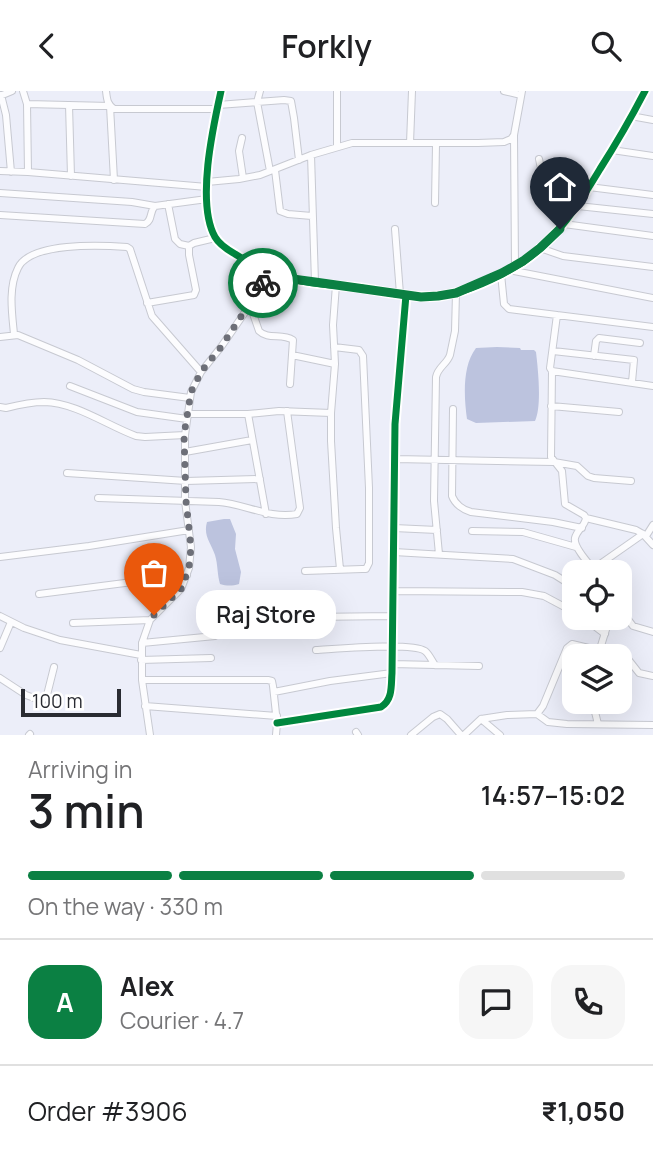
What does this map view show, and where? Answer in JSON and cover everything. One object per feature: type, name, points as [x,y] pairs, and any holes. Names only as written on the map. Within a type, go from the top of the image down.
[{"type":"street","points":[[11,171],[6,115],[0,96],[12,91]]},
{"type":"street","points":[[23,91],[27,104],[28,172]]},
{"type":"street","points":[[106,91],[110,106],[114,180]]},
{"type":"street","points":[[221,91],[209,156],[207,184],[209,218],[215,238],[239,257],[270,272],[293,279],[421,297],[456,293],[501,274],[540,248],[578,206],[645,91]]},
{"type":"street","points":[[260,91],[257,102],[280,211],[312,216]]},
{"type":"street","points":[[337,91],[337,146]]},
{"type":"street","points":[[410,143],[412,91]]},
{"type":"street","points":[[504,91],[521,93],[514,135],[512,268]]},
{"type":"street","points":[[27,104],[110,106],[114,109],[217,107],[291,101],[299,160]]},
{"type":"street","points":[[69,105],[71,176]]},
{"type":"street","points":[[631,116],[653,120]]},
{"type":"street","points":[[0,171],[207,184],[272,171],[337,146],[362,142],[504,142],[514,135]]},
{"type":"street","points":[[242,138],[239,151],[243,178]]},
{"type":"street","points":[[435,204],[436,144]]},
{"type":"street","points":[[612,151],[653,156]]},
{"type":"street","points":[[311,155],[315,282]]},
{"type":"street","points":[[539,159],[546,178],[589,187],[653,195]]},
{"type":"street","points":[[0,193],[155,206],[207,199]]},
{"type":"street","points":[[168,204],[176,239],[180,244],[189,246],[215,238]]},
{"type":"street","points":[[0,215],[145,224],[155,206]]},
{"type":"street","points":[[578,206],[653,214]]},
{"type":"street","points":[[564,224],[653,236]]},
{"type":"street","points":[[145,706],[277,720],[381,707],[390,697],[396,423],[403,295],[396,229]]},
{"type":"street","points":[[147,303],[194,295],[189,246]]},
{"type":"street","points":[[14,334],[12,294],[16,272],[22,261],[45,250],[109,247],[130,249],[152,316],[201,372]]},
{"type":"street","points":[[540,248],[563,256],[653,267]]},
{"type":"street","points":[[512,268],[653,298]]},
{"type":"street","points":[[149,735],[142,680],[142,643],[150,620],[181,589],[187,575],[191,547],[186,501],[184,435],[191,392],[201,372],[250,305],[270,272]]},
{"type":"street","points":[[501,274],[504,304],[509,309],[653,327]]},
{"type":"street","points":[[336,285],[331,441],[340,569]]},
{"type":"street","points":[[439,554],[435,501],[436,377],[450,355],[455,331],[456,293]]},
{"type":"street","points":[[250,305],[262,334],[290,338],[294,343],[290,384]]},
{"type":"street","points":[[556,315],[550,368],[550,447],[551,457],[561,467],[565,504],[586,518],[647,535],[653,545]]},
{"type":"street","points":[[0,337],[14,334],[78,360],[133,389],[190,398]]},
{"type":"street","points":[[594,356],[599,338],[640,343]]},
{"type":"street","points":[[305,571],[368,567],[369,488],[363,356],[359,351],[334,347]]},
{"type":"street","points":[[553,351],[634,360],[632,382]]},
{"type":"street","points":[[292,355],[335,364]]},
{"type":"street","points":[[552,371],[653,386]]},
{"type":"street","points":[[70,386],[137,412],[187,416],[287,411],[331,413]]},
{"type":"street","points":[[0,407],[53,403],[86,413],[136,436],[184,435]]},
{"type":"street","points":[[551,406],[619,412]]},
{"type":"street","points":[[453,409],[453,499],[467,511],[582,528]]},
{"type":"street","points":[[98,498],[232,503],[266,514],[297,514],[300,508],[287,411]]},
{"type":"street","points":[[248,414],[266,514]]},
{"type":"street","points":[[185,453],[252,440]]},
{"type":"street","points":[[395,459],[554,462],[576,466],[594,478],[631,481]]},
{"type":"street","points":[[66,473],[186,481],[260,479]]},
{"type":"street","points":[[586,518],[575,538],[576,547],[586,560]]},
{"type":"street","points":[[610,560],[647,535],[653,525]]},
{"type":"street","points":[[394,528],[437,530]]},
{"type":"street","points":[[0,557],[189,530]]},
{"type":"street","points":[[472,531],[523,532],[576,547]]},
{"type":"street","points":[[394,552],[513,559],[562,579]]},
{"type":"street","points":[[39,594],[187,575]]},
{"type":"street","points":[[393,591],[522,592],[544,596],[562,606]]},
{"type":"street","points":[[0,616],[24,628],[60,640],[141,658],[211,658]]},
{"type":"street","points":[[310,617],[393,616]]},
{"type":"street","points":[[73,623],[150,620]]},
{"type":"street","points":[[0,648],[11,622]]},
{"type":"street","points":[[632,625],[653,632]]},
{"type":"street","points":[[600,630],[605,634]]},
{"type":"street","points":[[602,644],[606,630]]},
{"type":"street","points":[[142,643],[215,636]]},
{"type":"street","points":[[316,650],[393,647],[422,650],[435,665]]},
{"type":"street","points":[[537,714],[562,660]]},
{"type":"street","points":[[392,664],[479,666]]},
{"type":"street","points":[[632,664],[639,673],[653,676]]},
{"type":"street","points":[[0,678],[26,695],[42,701],[47,695],[54,667]]},
{"type":"street","points":[[274,692],[392,673]]},
{"type":"street","points":[[142,680],[272,681],[277,720],[276,735]]},
{"type":"street","points":[[411,735],[440,714],[463,735],[481,719],[507,715],[537,714],[548,722],[653,725]]},
{"type":"street","points":[[595,714],[598,725]]},
{"type":"street","points":[[481,719],[500,735]]},
{"type":"water","points":[[497,347],[536,352],[539,397],[535,421],[476,423],[467,419],[465,382],[471,355],[476,348]]},
{"type":"water","points":[[230,519],[236,534],[235,549],[241,572],[239,584],[234,585],[220,584],[215,555],[206,531],[207,522]]},
{"type":"cycle path","points":[[221,91],[206,185],[209,222],[219,242],[229,251],[278,275],[310,283],[420,297],[461,291],[494,278],[523,262],[546,243],[584,195],[645,91]]},
{"type":"cycle path","points":[[277,723],[381,707],[389,696],[392,673],[395,424],[406,295]]},
{"type":"way so far","points":[[154,615],[181,589],[189,568],[191,547],[186,501],[184,435],[191,392],[201,372],[221,347],[263,283]]},
{"type":"place","name":"Raj Store","points":[[154,615]]},
{"type":"route","points":[[263,283],[270,272],[293,279],[421,297],[456,293],[523,261],[560,229]]}]
